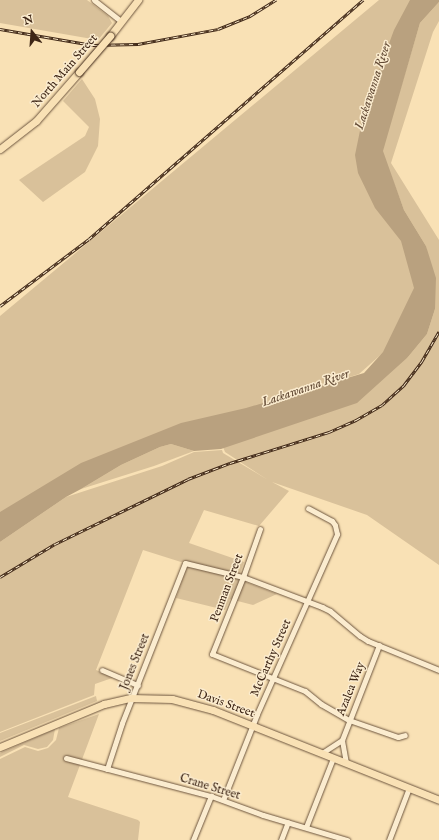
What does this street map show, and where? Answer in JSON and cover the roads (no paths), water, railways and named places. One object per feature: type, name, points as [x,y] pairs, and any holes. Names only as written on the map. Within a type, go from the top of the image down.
[{"type":"main road","name":"North Main Street","points":[[0,149],[36,121],[110,36],[138,0]]},
{"type":"main road","name":"Davis Street","points":[[0,747],[92,708],[132,698],[160,697],[188,702],[252,725],[439,800]]},
{"type":"street","points":[[94,0],[121,21]]},
{"type":"street","name":"McCarthy Street","points":[[223,800],[252,725],[333,546],[337,534],[335,525],[332,521],[308,508]]},
{"type":"street","name":"Penman Street","points":[[260,529],[243,577],[212,654],[273,678]]},
{"type":"street","name":"Jones Street","points":[[107,769],[122,722],[138,685],[185,563],[243,577]]},
{"type":"street","points":[[243,577],[330,611],[360,636],[439,670]]},
{"type":"street","name":"Azalea Way","points":[[346,763],[342,740],[379,645]]},
{"type":"street","points":[[102,670],[138,685]]},
{"type":"street","points":[[273,678],[305,691],[321,704],[349,720],[398,737],[405,735]]},
{"type":"street","points":[[322,753],[342,740]]},
{"type":"street","name":"Crane Street","points":[[66,758],[211,796],[347,840]]},
{"type":"street","points":[[306,827],[333,758]]},
{"type":"street","points":[[389,840],[409,788]]},
{"type":"street","points":[[193,840],[211,796]]},
{"type":"street","points":[[281,840],[288,822]]},
{"type":"water","name":"Lackawanna River","points":[[410,0],[439,0],[439,2],[420,23],[383,151],[404,210],[426,246],[436,278],[435,309],[427,334],[408,357],[357,403],[221,449],[194,451],[171,444],[160,447],[121,465],[66,497],[0,542],[0,512],[81,463],[181,423],[246,408],[364,373],[383,352],[414,288],[401,241],[375,208],[358,173],[355,155],[364,111],[394,30]]},
{"type":"railway","points":[[0,29],[93,45],[138,44],[218,29],[250,16],[276,0]]},
{"type":"railway","points":[[0,306],[89,239],[363,0]]},
{"type":"railway","points":[[0,577],[55,544],[188,479],[230,463],[329,432],[356,420],[382,405],[404,385],[422,361],[439,332]]}]
